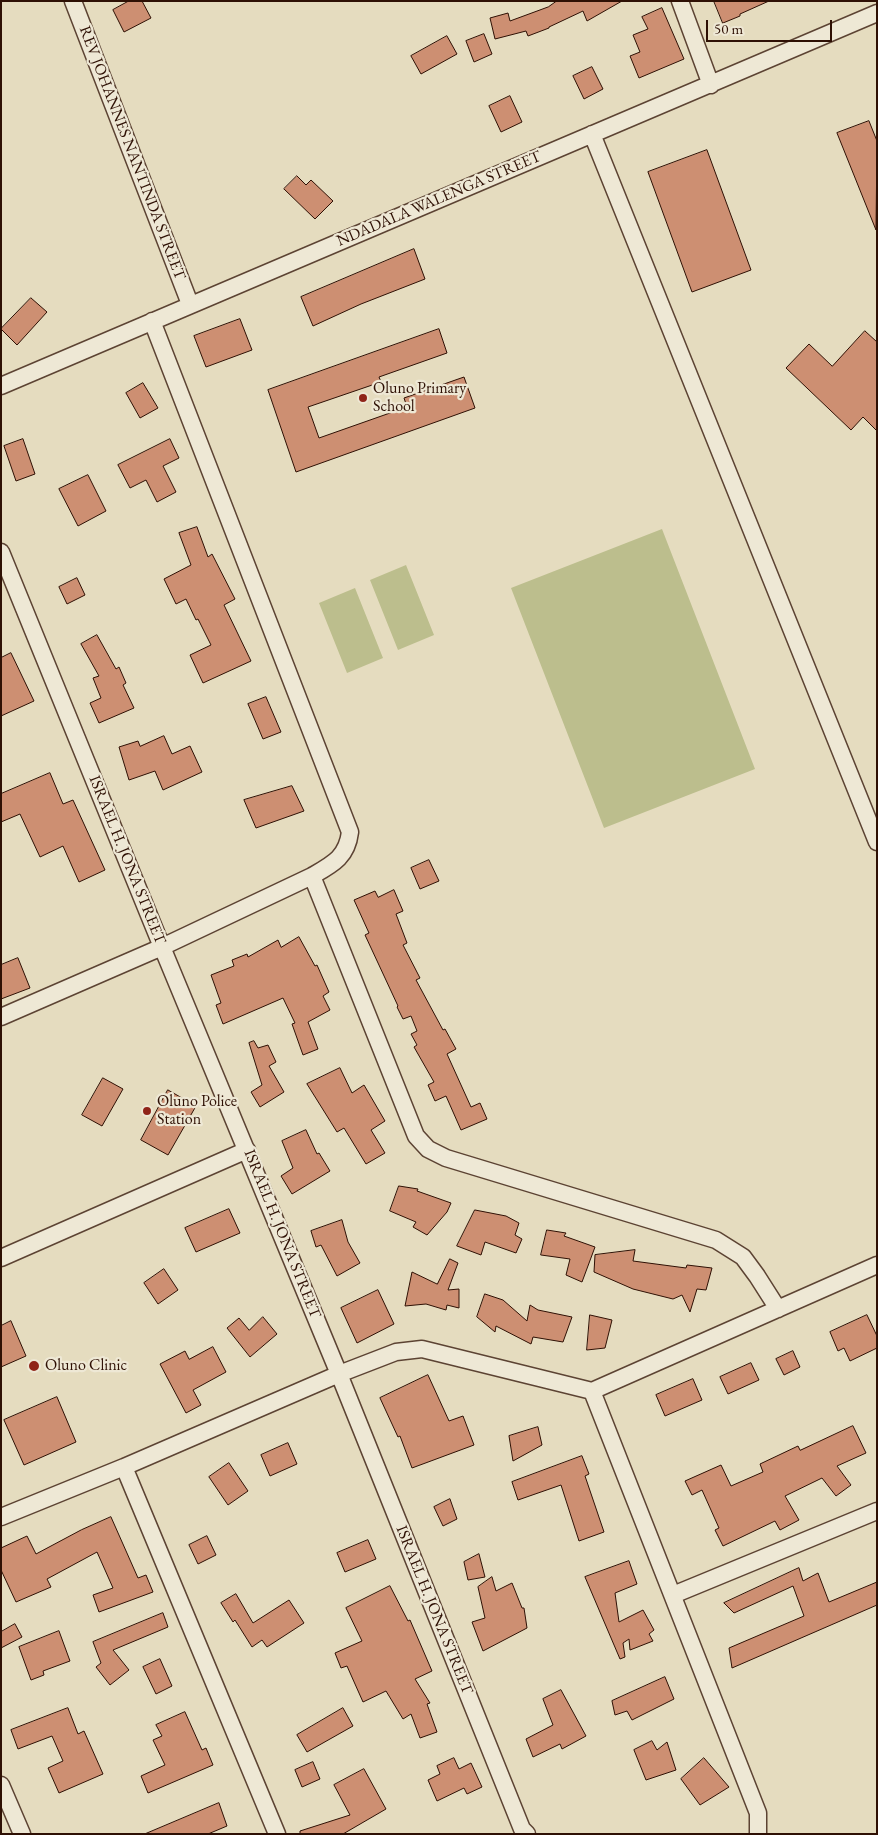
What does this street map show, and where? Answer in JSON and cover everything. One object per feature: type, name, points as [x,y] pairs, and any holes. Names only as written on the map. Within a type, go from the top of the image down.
[{"type":"street","name":"REV JOHANNES NANTINDA STREET","points":[[73,1],[190,304]]},
{"type":"street","points":[[680,1],[711,85]]},
{"type":"street","name":"NDADALA WALENGA STREET","points":[[1,386],[877,13]]},
{"type":"street","points":[[592,134],[877,842]]},
{"type":"street","points":[[1,1017],[162,947],[312,876],[343,855],[349,842],[350,832],[152,321]]},
{"type":"street","name":"ISRAEL H. JONA STREET","points":[[1,552],[339,1374],[518,1819],[527,1834]]},
{"type":"street","points":[[312,876],[416,1136],[428,1150],[446,1158],[716,1240],[743,1257],[778,1309]]},
{"type":"street","points":[[1,1258],[247,1150]]},
{"type":"street","points":[[1,1517],[124,1467],[339,1374],[396,1352],[422,1349],[592,1391],[877,1265]]},
{"type":"street","points":[[592,1391],[758,1813],[758,1834]]},
{"type":"street","points":[[124,1467],[277,1834]]},
{"type":"street","points":[[673,1595],[877,1511]]},
{"type":"street","points":[[1,1785],[22,1834]]},
{"type":"green space","points":[[662,529],[755,769],[604,828],[511,588]]},
{"type":"green space","points":[[406,565],[434,635],[398,650],[370,580]]},
{"type":"green space","points":[[355,588],[383,658],[347,673],[319,603]]},
{"type":"building","points":[[129,1],[142,1],[151,18],[124,32],[113,10]]},
{"type":"building","points":[[557,1],[622,1],[587,21],[583,11],[528,36],[526,31],[495,39],[490,18],[508,13],[510,21],[548,7]]},
{"type":"building","points":[[714,1],[769,1],[723,23]]},
{"type":"building","points":[[662,8],[684,59],[639,78],[630,56],[640,52],[633,35],[648,29],[642,17]]},
{"type":"building","points":[[484,34],[492,54],[474,62],[466,41]]},
{"type":"building","points":[[447,36],[457,54],[421,74],[411,56]]},
{"type":"building","points":[[592,67],[603,89],[584,99],[573,76]]},
{"type":"building","points":[[510,96],[522,122],[501,132],[489,106]]},
{"type":"building","points":[[869,121],[877,141],[876,230],[837,133]]},
{"type":"building","points":[[707,150],[751,270],[692,292],[648,172]]},
{"type":"building","points":[[297,176],[306,185],[311,180],[333,201],[315,219],[284,189]]},
{"type":"building","points":[[414,249],[425,279],[361,304],[313,326],[301,297]]},
{"type":"building","points":[[31,298],[47,312],[17,345],[1,329]]},
{"type":"building","points":[[240,319],[252,350],[206,367],[194,336]]},
{"type":"building","points":[[439,329],[447,353],[379,377],[381,382],[308,407],[319,438],[407,407],[404,398],[464,377],[475,408],[296,472],[268,390]]},
{"type":"building","points":[[865,331],[877,342],[877,431],[863,417],[851,430],[786,368],[809,344],[832,366]]},
{"type":"building","points":[[143,383],[158,408],[140,418],[126,393]]},
{"type":"building","points":[[23,439],[35,474],[16,481],[4,446]]},
{"type":"building","points":[[170,439],[179,458],[163,466],[176,492],[157,502],[146,480],[130,488],[118,465]]},
{"type":"building","points":[[88,475],[106,511],[78,526],[59,489]]},
{"type":"building","points":[[197,527],[208,557],[212,554],[235,599],[224,605],[251,661],[203,683],[190,655],[211,645],[186,599],[176,604],[164,579],[191,565],[179,533]]},
{"type":"building","points":[[77,578],[85,595],[67,604],[59,587]]},
{"type":"building","points":[[97,635],[116,669],[119,667],[126,683],[123,685],[134,708],[99,723],[90,703],[101,698],[93,678],[99,676],[81,644]]},
{"type":"building","points":[[11,653],[34,701],[1,716],[1,658]]},
{"type":"building","points":[[266,697],[281,732],[263,739],[248,704]]},
{"type":"building","points":[[164,736],[172,754],[190,746],[202,772],[163,790],[155,771],[129,780],[119,747],[138,741],[140,746]]},
{"type":"building","points":[[50,773],[63,804],[73,800],[105,870],[79,882],[63,846],[40,857],[20,814],[1,822],[1,794]]},
{"type":"building","points":[[292,786],[304,811],[256,828],[244,800]]},
{"type":"building","points":[[429,860],[439,881],[420,889],[411,868]]},
{"type":"building","points":[[394,890],[403,911],[396,914],[407,943],[403,945],[420,978],[416,980],[443,1030],[445,1029],[456,1049],[447,1054],[471,1107],[480,1103],[487,1119],[461,1130],[446,1096],[435,1101],[428,1085],[434,1082],[414,1047],[417,1045],[411,1034],[417,1031],[411,1016],[403,1019],[397,1007],[365,935],[369,933],[354,900],[375,891],[378,897]]},
{"type":"building","points":[[299,937],[315,966],[317,965],[329,992],[323,996],[330,1010],[308,1022],[318,1049],[303,1055],[292,1024],[295,1023],[283,998],[223,1024],[216,1005],[221,1003],[211,975],[234,966],[232,960],[247,954],[248,957],[278,940],[281,947]]},
{"type":"building","points":[[18,958],[30,988],[1,999],[1,965]]},
{"type":"building","points":[[254,1041],[258,1048],[268,1045],[276,1062],[269,1066],[284,1092],[260,1107],[251,1092],[262,1085],[249,1043]]},
{"type":"building","points":[[340,1068],[352,1093],[364,1085],[385,1121],[371,1130],[385,1153],[366,1164],[344,1128],[337,1132],[307,1084]]},
{"type":"building","points":[[103,1078],[123,1089],[102,1126],[82,1115]]},
{"type":"building","points":[[168,1090],[196,1106],[168,1155],[141,1140]]},
{"type":"building","points":[[306,1130],[317,1154],[319,1153],[330,1171],[292,1194],[281,1176],[293,1168],[282,1141]]},
{"type":"building","points":[[399,1186],[418,1189],[417,1191],[451,1203],[447,1212],[427,1235],[413,1227],[416,1222],[390,1211]]},
{"type":"building","points":[[229,1209],[240,1233],[196,1252],[185,1228]]},
{"type":"building","points":[[475,1210],[506,1216],[519,1223],[515,1235],[522,1239],[516,1253],[485,1242],[481,1255],[457,1246]]},
{"type":"building","points":[[342,1220],[348,1242],[360,1263],[337,1276],[321,1245],[316,1247],[311,1231]]},
{"type":"building","points":[[547,1230],[566,1233],[564,1236],[595,1247],[582,1282],[566,1275],[570,1259],[541,1255]]},
{"type":"building","points":[[635,1250],[633,1261],[686,1268],[687,1265],[712,1268],[706,1290],[697,1289],[690,1312],[682,1295],[673,1299],[633,1289],[594,1272],[595,1255]]},
{"type":"building","points":[[450,1259],[458,1263],[448,1290],[459,1289],[459,1308],[447,1305],[446,1310],[426,1304],[405,1306],[412,1272],[437,1284]]},
{"type":"building","points":[[164,1269],[178,1290],[158,1304],[144,1283]]},
{"type":"building","points":[[378,1290],[394,1324],[357,1343],[341,1308]]},
{"type":"building","points":[[485,1294],[503,1300],[527,1321],[530,1305],[538,1310],[572,1317],[563,1342],[533,1337],[531,1344],[496,1326],[495,1332],[477,1317]]},
{"type":"building","points":[[590,1315],[612,1320],[605,1348],[587,1350]]},
{"type":"building","points":[[867,1315],[877,1336],[877,1348],[850,1361],[844,1348],[838,1351],[830,1332]]},
{"type":"building","points":[[263,1317],[277,1334],[250,1357],[227,1328],[239,1318],[249,1330]]},
{"type":"building","points":[[11,1321],[26,1356],[1,1367],[1,1326]]},
{"type":"building","points":[[213,1347],[226,1372],[193,1390],[201,1405],[186,1413],[160,1364],[185,1351],[189,1359]]},
{"type":"building","points":[[793,1351],[800,1367],[784,1375],[776,1359]]},
{"type":"building","points":[[751,1363],[759,1380],[728,1394],[720,1377]]},
{"type":"building","points":[[428,1375],[449,1421],[463,1416],[474,1445],[412,1468],[400,1436],[398,1437],[380,1398]]},
{"type":"building","points":[[693,1379],[702,1400],[665,1416],[656,1395]]},
{"type":"building","points":[[57,1397],[76,1442],[24,1465],[4,1420]]},
{"type":"building","points":[[853,1426],[866,1453],[837,1466],[851,1485],[836,1496],[822,1478],[785,1496],[799,1520],[780,1530],[775,1521],[723,1546],[715,1530],[719,1528],[702,1490],[692,1495],[685,1481],[721,1465],[731,1486],[763,1472],[760,1464],[798,1446],[800,1450]]},
{"type":"building","points":[[538,1427],[542,1445],[513,1461],[509,1436]]},
{"type":"building","points":[[288,1443],[297,1464],[270,1476],[261,1455]]},
{"type":"building","points":[[582,1456],[589,1474],[585,1476],[604,1532],[579,1541],[561,1485],[518,1500],[512,1482]]},
{"type":"building","points":[[229,1463],[248,1491],[228,1505],[209,1477]]},
{"type":"building","points":[[450,1499],[457,1519],[443,1526],[434,1507]]},
{"type":"building","points":[[111,1517],[138,1578],[146,1575],[153,1592],[99,1612],[93,1595],[113,1588],[97,1552],[47,1579],[51,1587],[16,1602],[1,1570],[1,1548],[27,1536],[36,1554],[81,1530]]},
{"type":"building","points":[[207,1536],[216,1555],[198,1564],[189,1545]]},
{"type":"building","points":[[368,1540],[376,1559],[345,1572],[337,1553]]},
{"type":"building","points":[[479,1554],[485,1577],[468,1580],[464,1562]]},
{"type":"building","points":[[629,1561],[637,1584],[615,1593],[619,1622],[643,1610],[654,1630],[649,1634],[653,1641],[630,1650],[629,1639],[623,1643],[625,1657],[620,1659],[585,1577]]},
{"type":"building","points":[[799,1568],[803,1581],[818,1573],[829,1602],[877,1582],[877,1605],[732,1668],[729,1648],[804,1616],[793,1586],[734,1613],[724,1603]]},
{"type":"building","points":[[492,1577],[496,1591],[512,1583],[522,1608],[524,1608],[527,1628],[483,1651],[472,1622],[485,1618],[478,1587]]},
{"type":"building","points":[[390,1586],[408,1621],[410,1620],[432,1671],[415,1679],[430,1703],[427,1704],[437,1732],[420,1738],[411,1714],[403,1719],[386,1691],[363,1702],[347,1666],[341,1668],[335,1653],[362,1641],[346,1608]]},
{"type":"building","points":[[236,1594],[253,1623],[289,1600],[304,1623],[267,1647],[262,1640],[252,1647],[235,1620],[233,1622],[221,1603]]},
{"type":"building","points":[[163,1613],[168,1627],[113,1650],[129,1670],[110,1685],[96,1667],[101,1663],[93,1642]]},
{"type":"building","points":[[15,1624],[22,1637],[1,1648],[1,1632]]},
{"type":"building","points":[[59,1631],[70,1661],[43,1671],[44,1675],[31,1680],[19,1647]]},
{"type":"building","points":[[160,1659],[172,1686],[156,1694],[143,1667]]},
{"type":"building","points":[[665,1677],[674,1699],[632,1720],[627,1711],[615,1715],[612,1701]]},
{"type":"building","points":[[561,1690],[586,1736],[562,1749],[560,1744],[533,1757],[526,1739],[553,1725],[543,1699]]},
{"type":"building","points":[[68,1708],[78,1734],[84,1731],[103,1774],[59,1793],[48,1768],[63,1761],[52,1736],[18,1749],[11,1730]]},
{"type":"building","points":[[343,1708],[353,1726],[307,1752],[297,1735]]},
{"type":"building","points":[[185,1712],[202,1750],[206,1748],[213,1765],[148,1793],[141,1776],[165,1765],[153,1740],[162,1736],[156,1725]]},
{"type":"building","points":[[652,1741],[657,1750],[667,1742],[676,1770],[646,1780],[634,1750]]},
{"type":"building","points":[[454,1758],[459,1769],[471,1763],[482,1787],[467,1794],[464,1788],[437,1801],[428,1780],[440,1774],[437,1766]]},
{"type":"building","points":[[704,1758],[729,1787],[700,1805],[681,1779]]},
{"type":"building","points":[[313,1762],[320,1779],[302,1787],[295,1770]]},
{"type":"building","points":[[364,1769],[386,1809],[343,1834],[300,1834],[300,1831],[350,1815],[334,1785]]},
{"type":"building","points":[[219,1803],[227,1826],[208,1834],[145,1834]]},
{"type":"place","name":"Oluno Primary School","points":[[363,398]]},
{"type":"place","name":"Oluno Police Station","points":[[147,1111]]},
{"type":"place","name":"Oluno Clinic","points":[[34,1366]]}]
